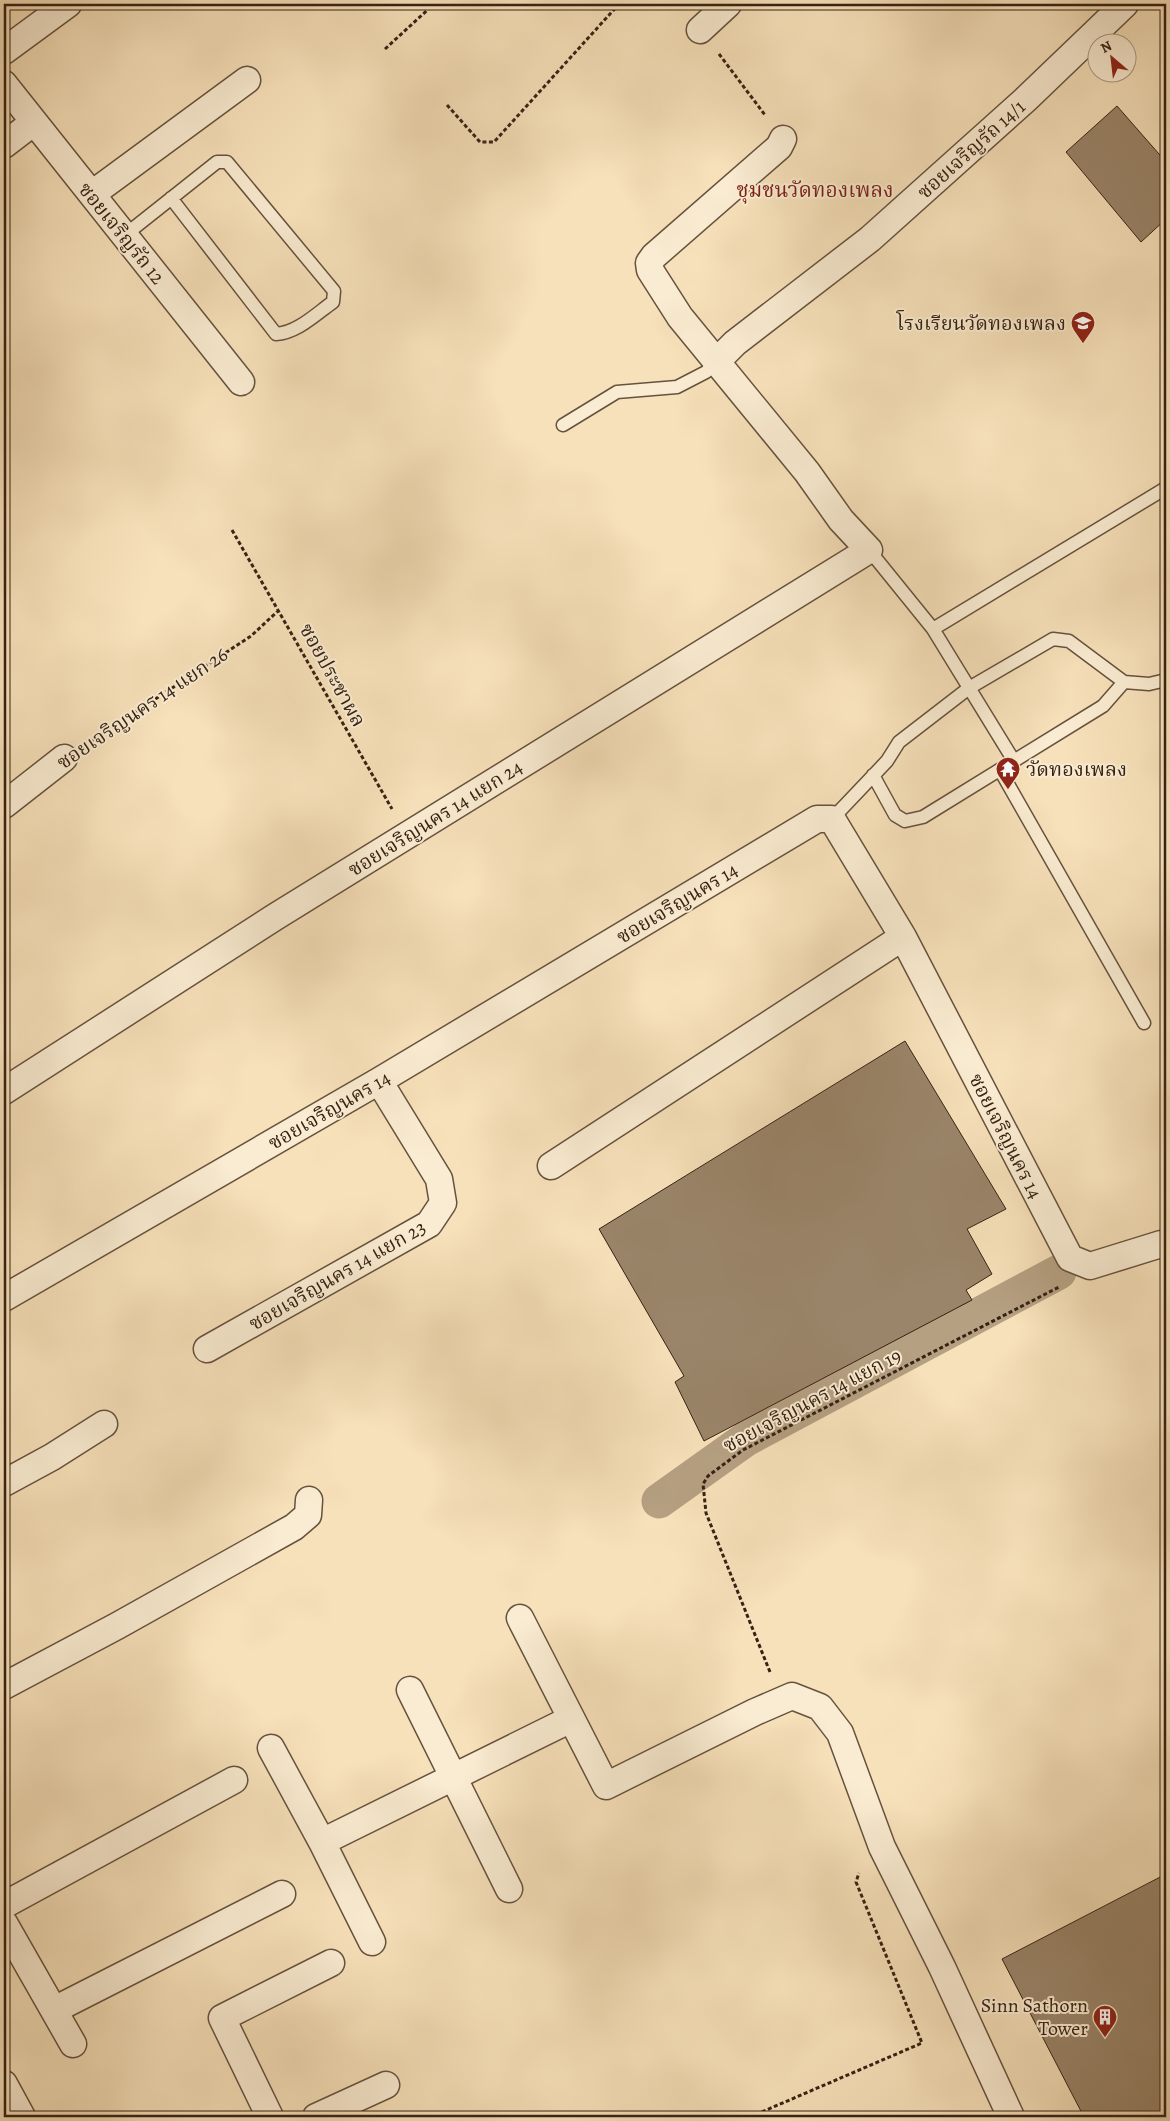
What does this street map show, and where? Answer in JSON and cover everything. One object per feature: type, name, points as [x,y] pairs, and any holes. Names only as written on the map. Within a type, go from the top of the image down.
[{"type":"street","points":[[4,51],[68,4]]},
{"type":"street","points":[[700,30],[728,4]]},
{"type":"street","name":"ซอยเจริญรัถ 14/1","points":[[717,361],[735,343],[870,239],[1025,100],[1124,4]]},
{"type":"street","points":[[92,194],[246,80]]},
{"type":"street","name":"ซอยเจริญรัถ 12","points":[[4,84],[241,382]]},
{"type":"street","points":[[4,145],[34,122]]},
{"type":"street","points":[[783,140],[779,146],[654,256],[649,263],[650,270],[680,317],[807,472],[841,520],[870,550]]},
{"type":"street","name":"ซอยเจริญนคร 14 แยก 24","points":[[4,1091],[275,917],[870,550]]},
{"type":"street","name":"ซอยเจริญนคร 14 แยก 26","points":[[4,805],[64,758]]},
{"type":"street","name":"ซอยเจริญนคร 14","points":[[4,1298],[379,1081],[818,819],[832,819],[903,937],[1066,1252],[1070,1258],[1090,1266]]},
{"type":"street","points":[[552,1166],[903,937]]},
{"type":"street","name":"ซอยเจริญนคร 14 แยก 23","points":[[207,1349],[429,1224],[443,1203],[439,1179],[379,1081]]},
{"type":"street","points":[[1090,1266],[1161,1244],[1166,1247]]},
{"type":"street","points":[[4,1483],[52,1457],[104,1424]]},
{"type":"street","points":[[4,1686],[117,1626],[294,1526],[308,1515],[309,1500]]},
{"type":"street","points":[[520,1618],[606,1786],[781,1700],[792,1696],[820,1707],[840,1733],[882,1847],[942,1967],[1010,2117]]},
{"type":"street","points":[[410,1690],[509,1889]]},
{"type":"street","points":[[322,1842],[571,1719]]},
{"type":"street","points":[[271,1748],[322,1842],[372,1942]]},
{"type":"street","points":[[4,1905],[234,1780]]},
{"type":"street","points":[[54,2010],[282,1894]]},
{"type":"street","points":[[4,1923],[73,2044]]},
{"type":"street","points":[[270,2117],[222,2018],[330,1964]]},
{"type":"street","points":[[316,2117],[386,2084]]},
{"type":"lane","points":[[124,235],[171,198],[217,162],[227,162],[334,292],[333,302],[298,327],[285,334],[276,334],[171,198]]},
{"type":"lane","points":[[563,426],[618,392],[677,387],[706,372],[717,361]]},
{"type":"lane","points":[[933,629],[1166,488]]},
{"type":"lane","points":[[870,550],[933,629],[1014,761]]},
{"type":"lane","points":[[832,819],[887,761],[899,742],[970,688],[1057,638],[1069,641],[1124,682],[1149,684],[1166,680]]},
{"type":"lane","points":[[873,775],[896,815],[906,822],[922,818],[1104,706],[1124,682]]},
{"type":"lane","points":[[1000,770],[1144,1023]]},
{"type":"path","points":[[385,49],[434,4]]},
{"type":"path","points":[[447,105],[480,142],[494,142],[619,4]]},
{"type":"path","points":[[700,30],[783,140]]},
{"type":"path","name":"ซอยประชาผล","points":[[232,530],[407,836]]},
{"type":"path","name":"ซอยเจริญนคร 14 แยก 26","points":[[64,758],[251,636],[278,610]]},
{"type":"path","name":"ซอยเจริญนคร 14 แยก 19","points":[[781,1700],[706,1513],[703,1484],[708,1476],[743,1450],[1070,1281],[1090,1266]]},
{"type":"path","points":[[750,2117],[922,2043],[856,1882],[862,1867],[882,1847]]},
{"type":"building","points":[[1117,106],[1166,162],[1166,219],[1141,242],[1066,152]]},
{"type":"building","points":[[905,1041],[1006,1209],[967,1229],[992,1274],[966,1290],[972,1300],[704,1441],[675,1382],[684,1376],[599,1229]]},
{"type":"building","name":"Sinn Sathorn Tower","points":[[1166,1874],[1166,2117],[1084,2117],[1002,1959]]},
{"type":"waterway","points":[[659,1501],[746,1439],[1059,1272]]},
{"type":"place","name":"โรงเรียนวัดทองเพลง","points":[[1083,344]]},
{"type":"place","name":"วัดทองเพลง","points":[[1008,790]]},
{"type":"place","name":"Sinn Sathorn Tower","points":[[1105,2038]]},
{"type":"district","name":"ชุมชนวัดทองเพลง","points":[[815,190]]}]
